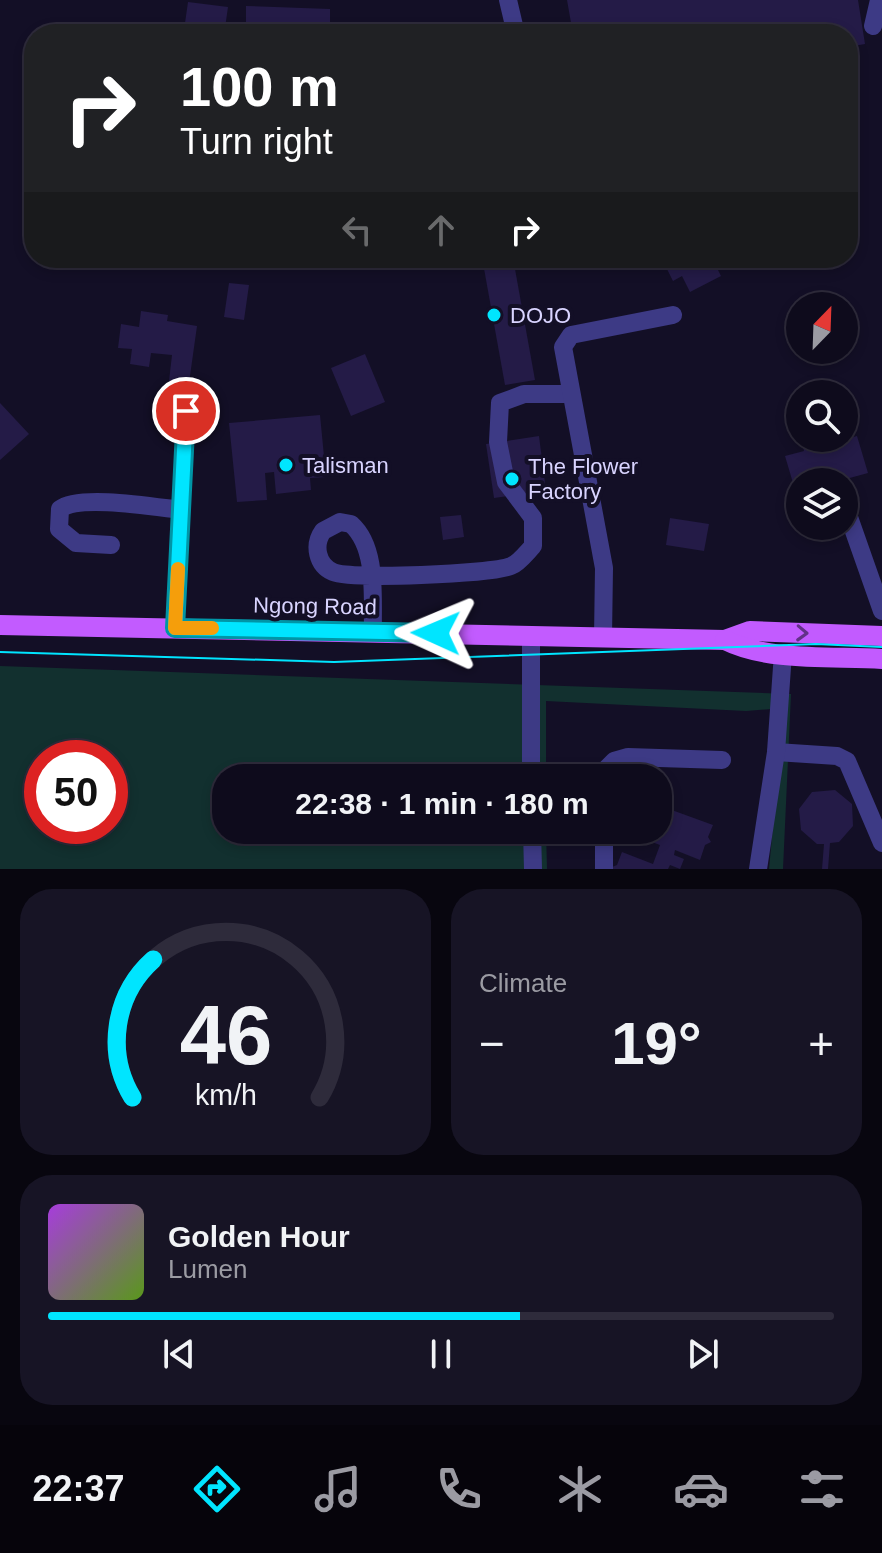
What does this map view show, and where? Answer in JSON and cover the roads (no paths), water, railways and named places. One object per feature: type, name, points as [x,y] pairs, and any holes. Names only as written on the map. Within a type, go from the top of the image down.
[{"type":"main road","name":"Ngong Road","points":[[0,625],[725,640],[750,631],[882,636]]},
{"type":"main road","name":"Ngong Road","points":[[725,640],[738,646],[783,653],[882,659]]},
{"type":"street","points":[[508,0],[514,24]]},
{"type":"street","points":[[873,26],[879,0]]},
{"type":"street","points":[[603,637],[604,568],[563,347],[571,335],[673,315]]},
{"type":"street","points":[[373,631],[370,575],[454,575],[513,566],[533,546],[533,518],[506,482],[498,442],[500,403],[524,394],[570,394]]},
{"type":"street","points":[[175,628],[186,411]]},
{"type":"street","points":[[111,545],[76,543],[59,529],[60,509],[66,505],[108,503],[181,510]]},
{"type":"street","points":[[857,540],[882,611]]},
{"type":"street","points":[[531,635],[531,764]]},
{"type":"street","points":[[758,869],[776,752],[783,653]]},
{"type":"street","points":[[776,752],[837,756],[847,761],[882,843]]},
{"type":"street","points":[[611,764],[628,757],[722,760]]},
{"type":"street","points":[[532,844],[533,869]]},
{"type":"street","points":[[604,844],[604,869]]},
{"type":"tram line","points":[[0,652],[334,662],[816,644],[882,647]]},
{"type":"place","name":"DOJO","points":[[494,315]]},
{"type":"place","name":"Talisman","points":[[286,465]]},
{"type":"place","name":"The Flower Factory","points":[[512,479]]}]
